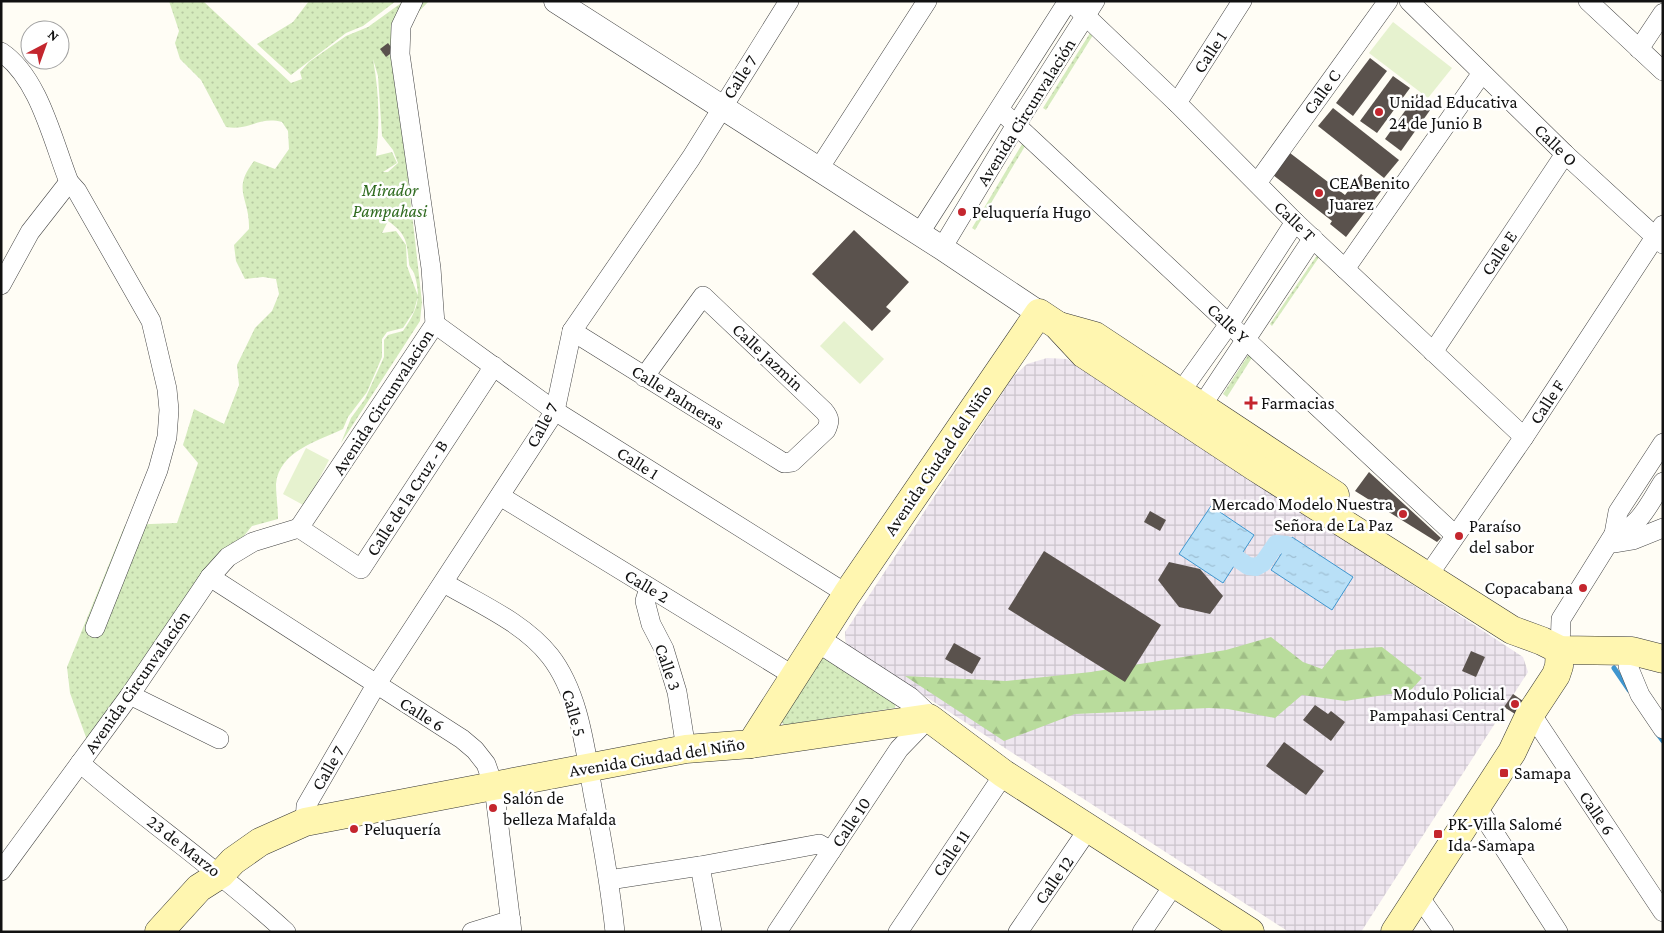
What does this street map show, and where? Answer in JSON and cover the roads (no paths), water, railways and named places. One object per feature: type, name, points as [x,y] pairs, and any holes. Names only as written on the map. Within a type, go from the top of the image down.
[{"type":"main road","points":[[1048,319],[1094,336],[1185,408],[1432,570],[1521,618],[1551,646],[1559,666],[1556,675],[1529,716],[1512,752],[1395,932]]},
{"type":"main road","name":"Avenida Ciudad del Niño","points":[[159,932],[199,888],[221,874],[232,861],[260,842],[305,822],[686,749],[751,744],[847,594],[1048,319]]},
{"type":"main road","points":[[1551,646],[1632,651],[1663,659]]},
{"type":"main road","points":[[751,744],[929,718],[1004,774],[1250,932]]},
{"type":"street","name":"Avenida Circunvalacion","points":[[299,528],[435,324],[431,268],[400,54],[401,26],[412,1]]},
{"type":"street","points":[[556,1],[942,248],[1048,319]]},
{"type":"street","name":"Calle 7","points":[[305,822],[306,806],[376,685],[555,411],[572,331],[691,158],[720,107],[789,1]]},
{"type":"street","points":[[818,170],[927,1]]},
{"type":"street","name":"Calle T","points":[[1069,1],[1090,9],[1177,103],[1295,222],[1524,437]]},
{"type":"street","name":"Avenida Circunvalación","points":[[919,234],[1069,1]]},
{"type":"street","name":"Calle 1","points":[[1177,103],[1242,1]]},
{"type":"street","name":"Calle C","points":[[1257,183],[1388,1]]},
{"type":"street","name":"Calle O","points":[[1409,1],[1565,154],[1660,235]]},
{"type":"street","points":[[1588,1],[1663,71]]},
{"type":"street","name":"Avenida Circunvalación","points":[[942,248],[1016,125],[1090,9]]},
{"type":"street","points":[[1639,49],[1663,12]]},
{"type":"street","points":[[1,52],[37,94],[69,182],[77,191],[106,240],[151,321],[167,389],[169,410],[167,437],[158,470],[96,628]]},
{"type":"street","points":[[1345,269],[1482,73]]},
{"type":"street","name":"Calle Y","points":[[1000,110],[1455,535]]},
{"type":"street","name":"Calle E","points":[[1433,352],[1565,154]]},
{"type":"street","points":[[1,285],[30,232],[69,182]]},
{"type":"street","points":[[1185,408],[1229,324],[1295,222]]},
{"type":"street","name":"Calle F","points":[[1432,570],[1660,235]]},
{"type":"street","points":[[1185,408],[1247,340],[1313,238]]},
{"type":"street","name":"Calle Jazmin","points":[[644,377],[703,296],[824,411],[829,420],[826,430],[792,462],[784,463]]},
{"type":"street","name":"Calle 1","points":[[435,324],[555,411],[847,594]]},
{"type":"street","name":"Calle Palmeras","points":[[572,331],[784,463]]},
{"type":"street","name":"Calle de la Cruz - B","points":[[299,528],[361,568],[494,366]]},
{"type":"street","points":[[1551,646],[1560,619],[1612,537],[1618,512],[1663,443]]},
{"type":"street","points":[[1612,537],[1634,526],[1663,482]]},
{"type":"street","name":"Calle 2","points":[[500,496],[794,676]]},
{"type":"street","name":"Avenida Circunvalación","points":[[1,871],[130,695],[210,577],[228,556],[252,542],[299,528]]},
{"type":"street","points":[[1612,537],[1614,542],[1622,543],[1646,536],[1663,528]]},
{"type":"street","name":"Calle 6","points":[[210,577],[462,739],[475,750],[486,764],[494,787],[511,926]]},
{"type":"street","name":"Calle 5","points":[[444,583],[508,620],[549,655],[562,672],[576,711],[588,768],[609,880],[615,932]]},
{"type":"street","name":"Calle 3","points":[[649,588],[645,601],[651,624],[664,649],[677,692],[686,749]]},
{"type":"street","points":[[818,640],[909,699],[929,718]]},
{"type":"street","points":[[1632,651],[1628,666],[1640,695],[1663,729]]},
{"type":"street","points":[[130,695],[219,739]]},
{"type":"street","name":"Calle 6","points":[[1529,716],[1536,721],[1663,912]]},
{"type":"street","name":"Calle 10","points":[[777,932],[899,749],[929,718]]},
{"type":"street","name":"23 de Marzo","points":[[80,763],[115,793],[221,874],[276,928]]},
{"type":"street","name":"Calle 11","points":[[898,932],[1004,774]]},
{"type":"street","points":[[1474,810],[1484,817],[1558,932]]},
{"type":"street","name":"Calle 12","points":[[1018,932],[1089,828]]},
{"type":"street","points":[[609,880],[700,866],[819,844],[831,851]]},
{"type":"street","points":[[700,866],[712,932]]},
{"type":"street","points":[[1142,932],[1175,883]]},
{"type":"street","points":[[1416,899],[1425,905],[1444,932]]},
{"type":"street","points":[[472,932],[511,926]]},
{"type":"water","points":[[1211,506],[1254,535],[1223,583],[1179,554]]},
{"type":"water","points":[[1292,537],[1353,577],[1332,610],[1271,570]]},
{"type":"waterway","points":[[1238,559],[1248,566],[1256,567],[1263,563],[1276,544],[1287,545]]},
{"type":"waterway","points":[[1614,668],[1629,690]]},
{"type":"waterway","points":[[1657,733],[1663,741]]},
{"type":"place","name":"Unidad Educativa 24 de Junio B","points":[[1379,112]]},
{"type":"place","name":"CEA Benito Juarez","points":[[1319,193]]},
{"type":"place","name":"Peluquería Hugo","points":[[962,212]]},
{"type":"place","name":"Farmacias","points":[[1251,403]]},
{"type":"place","name":"Mercado Modelo Nuestra Señora de La Paz","points":[[1403,514]]},
{"type":"place","name":"Paraíso del sabor","points":[[1459,536]]},
{"type":"place","name":"Copacabana","points":[[1583,588]]},
{"type":"place","name":"Modulo Policial Pampahasi Central","points":[[1515,704]]},
{"type":"place","name":"Samapa","points":[[1504,773]]},
{"type":"place","name":"Salón de belleza Mafalda","points":[[493,808]]},
{"type":"place","name":"Peluquería","points":[[354,829]]},
{"type":"place","name":"PK-Villa Salomé Ida-Samapa","points":[[1438,834]]},
{"type":"park label","name":"Mirador Pampahasi","points":[[390,200]]}]
